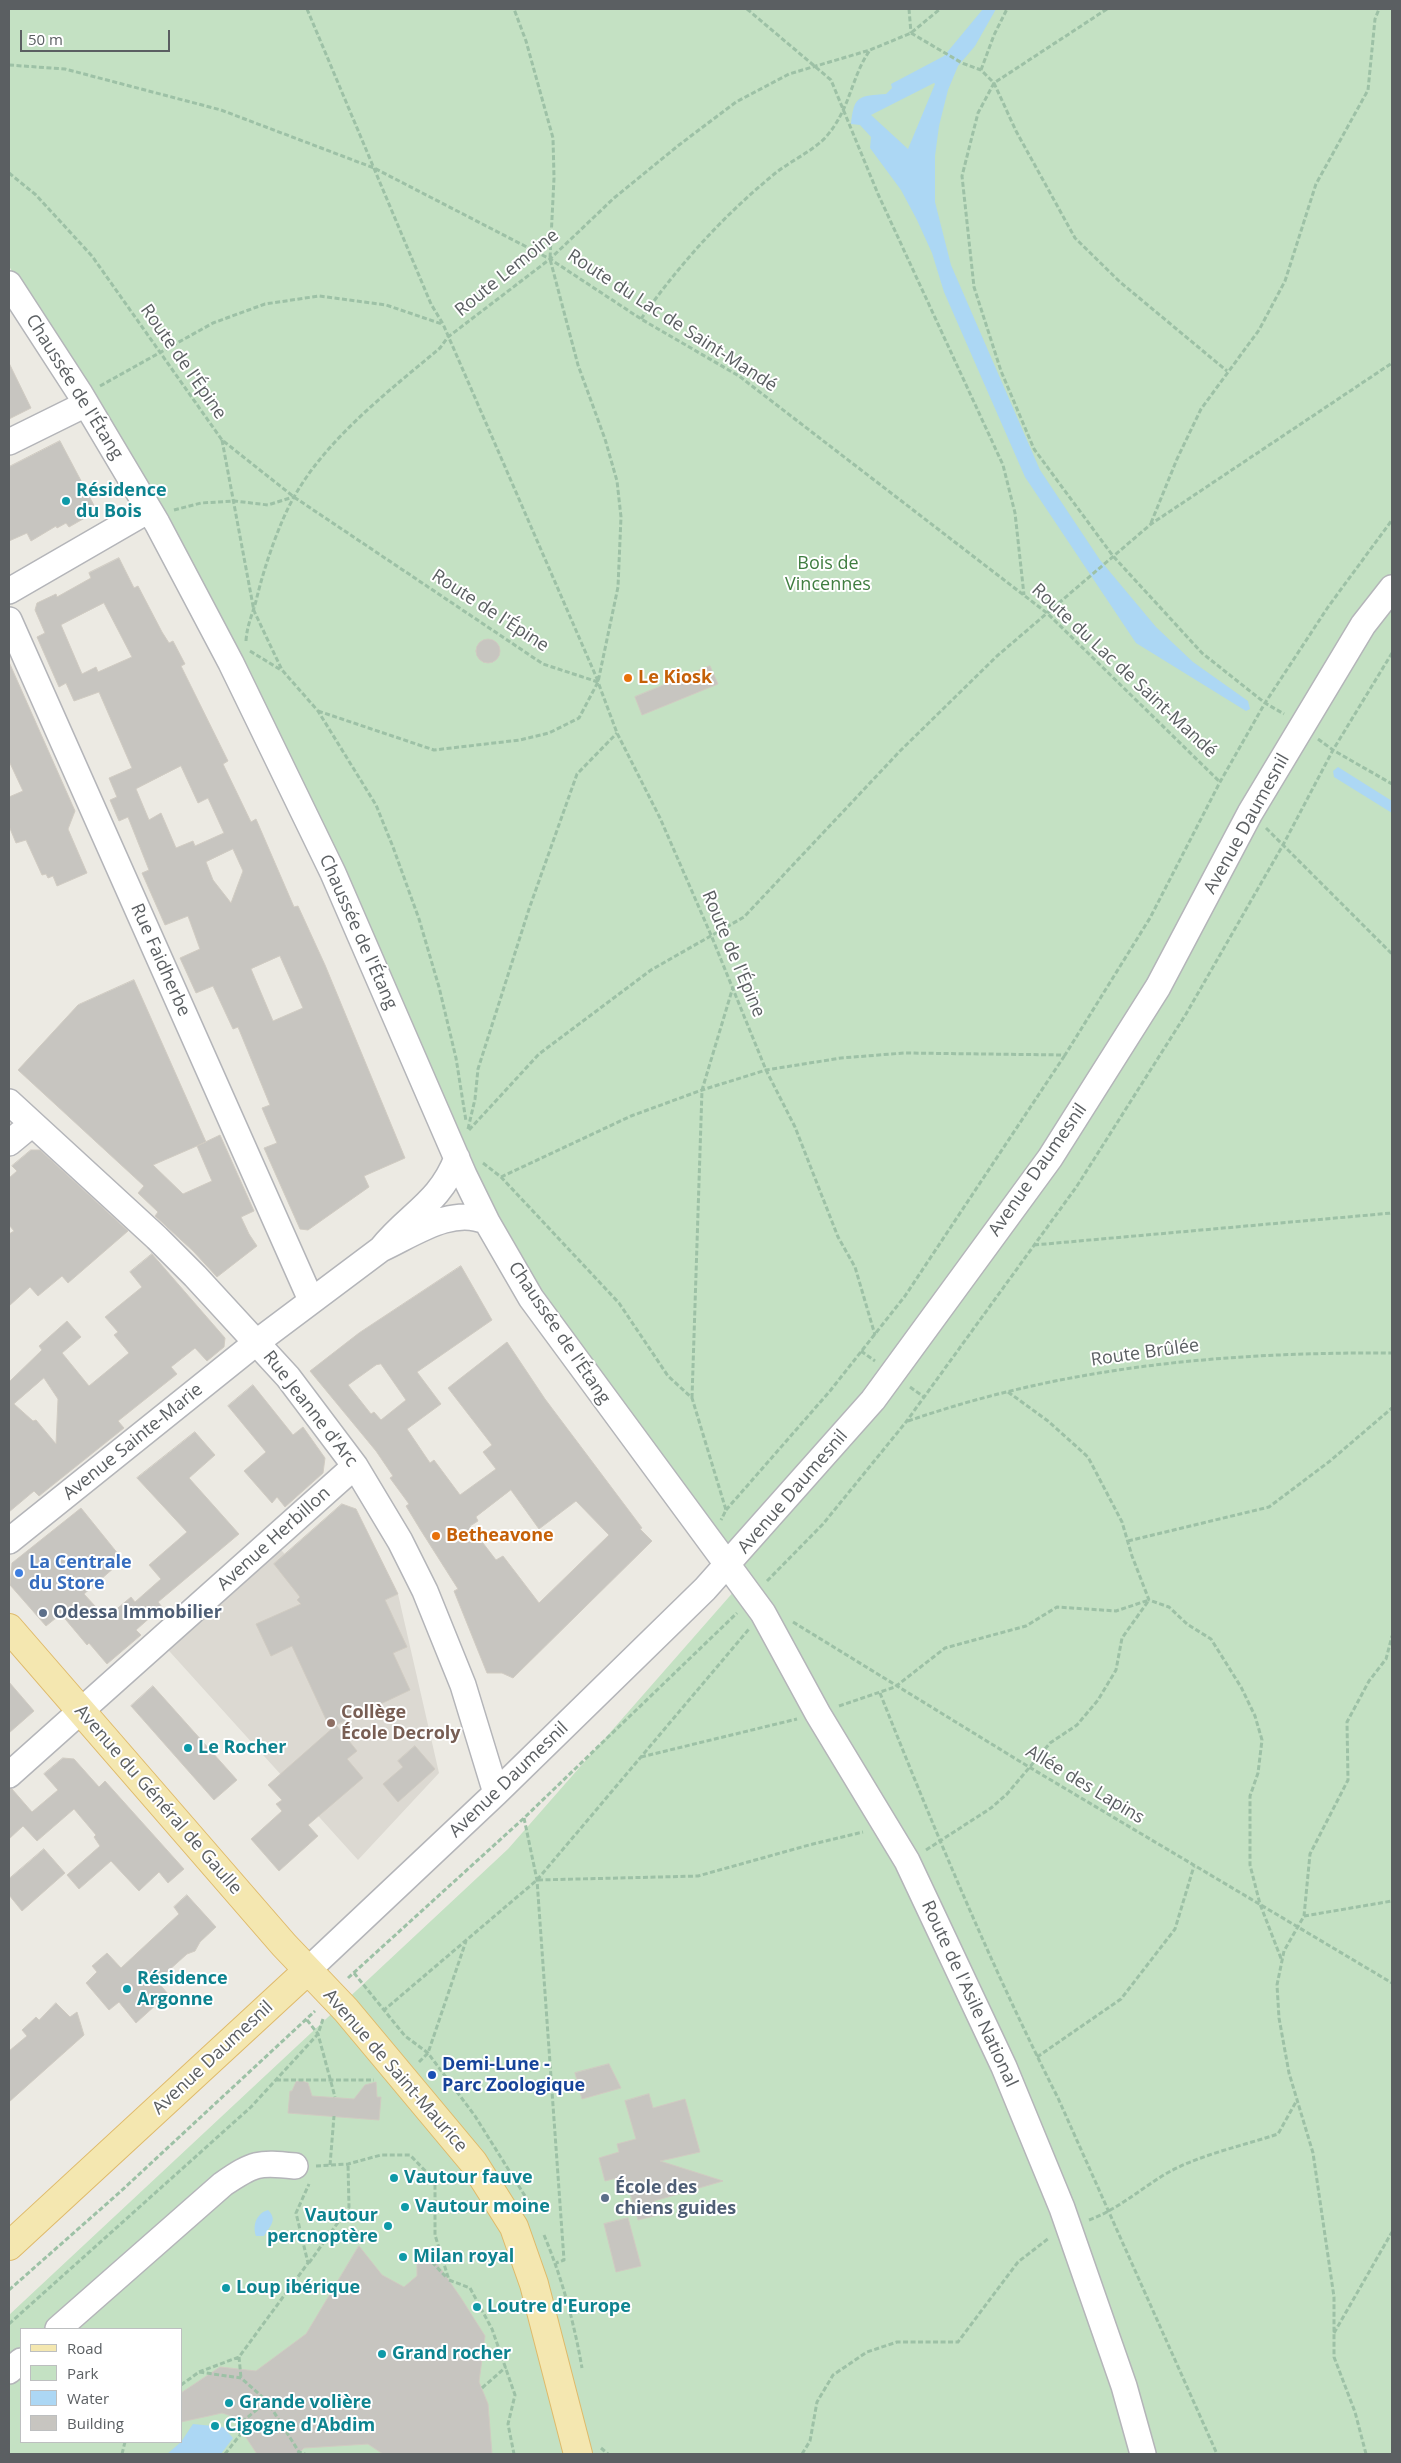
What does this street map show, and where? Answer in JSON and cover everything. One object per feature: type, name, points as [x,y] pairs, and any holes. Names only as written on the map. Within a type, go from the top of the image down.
[{"type":"main road","name":"Avenue du Général de Gaulle","points":[[9,1628],[307,1971]]},
{"type":"main road","name":"Avenue de Saint-Maurice","points":[[307,1971],[339,2002],[473,2162],[514,2228],[534,2284],[578,2454]]},
{"type":"main road","name":"Avenue Daumesnil","points":[[9,2246],[307,1971]]},
{"type":"street","name":"Chaussée de l'Étang","points":[[9,284],[90,397],[158,512],[467,1151],[487,1222],[531,1298],[564,1346],[727,1566]]},
{"type":"street","points":[[9,442],[90,397]]},
{"type":"street","points":[[9,591],[158,512]]},
{"type":"street","name":"Avenue Daumesnil","points":[[307,1971],[496,1794],[727,1566],[874,1400],[1050,1158],[1158,987],[1250,814],[1363,625],[1392,588]]},
{"type":"street","name":"Rue Faidherbe","points":[[9,620],[311,1300]]},
{"type":"street","name":"Rue Jeanne d'Arc","points":[[9,1102],[157,1238],[257,1342],[288,1377],[355,1466],[400,1541],[433,1609],[463,1685],[496,1794]]},
{"type":"street","points":[[9,1143],[32,1124]]},
{"type":"street","points":[[381,1249],[396,1231],[442,1188],[467,1151]]},
{"type":"street","points":[[381,1249],[434,1223],[471,1217],[487,1222]]},
{"type":"street","name":"Avenue Sainte-Marie","points":[[9,1541],[257,1342],[381,1249]]},
{"type":"street","name":"Avenue Herbillon","points":[[9,1775],[355,1466]]},
{"type":"street","name":"Route de l'Asile National","points":[[727,1566],[758,1605],[818,1714],[884,1827],[907,1861],[1004,2067],[1068,2228],[1124,2386],[1143,2454]]},
{"type":"street","points":[[59,2328],[223,2184],[247,2167],[266,2164],[305,2169]]},
{"type":"street","points":[[9,2371],[20,2362]]},
{"type":"path","points":[[307,9],[431,304],[448,337],[598,682]]},
{"type":"path","points":[[318,711],[434,750],[520,740],[549,733],[579,718],[598,682],[618,587],[621,517],[617,481],[605,440],[578,365],[550,260],[554,178],[553,138],[526,41],[514,9]]},
{"type":"path","points":[[747,9],[818,67],[831,80],[843,113],[1003,465],[1014,513],[1024,595]]},
{"type":"path","points":[[909,9],[911,34],[946,52],[962,63],[981,70],[994,83],[1016,131],[1076,238],[1120,282],[1227,371]]},
{"type":"path","name":"Route Lemoine","points":[[254,611],[264,570],[294,497],[334,442],[440,348],[448,337],[550,260],[614,198],[679,144],[736,102],[789,74],[818,67],[870,50],[911,34],[940,9]]},
{"type":"path","points":[[981,70],[994,35],[1007,9]]},
{"type":"path","points":[[1107,9],[994,83],[978,112],[962,176],[974,287],[1001,371],[1034,449],[1113,556],[1202,652],[1265,703],[1284,714]]},
{"type":"path","points":[[1151,524],[1177,459],[1201,409],[1227,371],[1259,330],[1286,281],[1316,184],[1368,90],[1375,19],[1379,9]]},
{"type":"path","points":[[641,319],[659,293],[722,221],[773,175],[824,139],[843,113],[861,63],[870,50]]},
{"type":"path","name":"Route du Lac de Saint-Mandé","points":[[9,65],[65,69],[221,110],[374,168],[550,260],[641,319],[739,376],[1024,595],[1047,613],[1220,782]]},
{"type":"path","name":"Route de l'Épine","points":[[9,173],[36,195],[92,256],[222,440],[294,497],[543,664],[598,682],[617,733],[660,818],[711,935],[766,1070],[795,1127],[838,1237],[855,1267],[875,1335]]},
{"type":"path","points":[[90,397],[159,351],[213,323],[265,304],[319,296],[386,305],[442,324]]},
{"type":"path","points":[[467,1132],[539,1054],[651,970],[744,917],[900,751],[997,656],[1151,524],[1392,363]]},
{"type":"path","points":[[222,440],[235,501],[254,611],[282,670],[318,711],[376,805],[416,910],[439,987],[456,1058],[467,1132],[467,1151],[501,1177],[619,1303],[668,1376],[692,1398]]},
{"type":"path","points":[[158,512],[195,504],[235,501],[268,505],[294,497]]},
{"type":"path","points":[[720,1524],[726,1510],[830,1391],[916,1280],[1065,1055],[1150,918],[1220,782],[1265,703],[1328,607],[1392,520]]},
{"type":"path","points":[[245,648],[282,670]]},
{"type":"path","name":"Avenue Daumesnil","points":[[346,1980],[524,1818],[733,1618],[758,1605],[906,1422],[1077,1186],[1186,1014],[1283,845],[1333,750],[1392,653]]},
{"type":"path","points":[[467,1132],[475,1099],[478,1069],[529,909],[577,774],[617,733]]},
{"type":"path","points":[[1316,737],[1333,750],[1392,784]]},
{"type":"path","points":[[1265,828],[1392,954]]},
{"type":"path","points":[[726,1510],[692,1398],[702,1090],[733,987]]},
{"type":"path","points":[[501,1177],[631,1116],[702,1090],[766,1070],[841,1058],[904,1053],[1065,1055]]},
{"type":"path","points":[[1034,1246],[1392,1213]]},
{"type":"path","points":[[862,1351],[879,1364]]},
{"type":"path","name":"Route Brûlée","points":[[906,1422],[1031,1385],[1129,1367],[1247,1355],[1392,1353]]},
{"type":"path","points":[[908,1386],[924,1397]]},
{"type":"path","points":[[1008,1392],[1048,1421],[1088,1457],[1122,1522],[1149,1600]]},
{"type":"path","points":[[1128,1541],[1269,1507],[1330,1461],[1392,1408]]},
{"type":"path","points":[[939,1842],[991,1808],[1007,1794],[1050,1743],[1077,1725],[1098,1700],[1116,1670],[1122,1638],[1149,1600]]},
{"type":"path","points":[[641,1757],[818,1714],[895,1687],[946,1648],[1026,1626],[1057,1607],[1116,1611],[1149,1600],[1169,1608],[1187,1624],[1211,1639],[1241,1687],[1255,1716],[1262,1740],[1258,1773],[1250,1796],[1250,1865],[1260,1904],[1282,1962]]},
{"type":"path","points":[[402,2075],[428,2053],[468,1937],[537,1880],[641,1757],[758,1605]]},
{"type":"path","name":"Allée des Lapins","points":[[758,1605],[795,1623],[895,1687],[1392,1983]]},
{"type":"path","points":[[1366,2454],[1355,2412],[1334,2357],[1334,2297],[1313,2153],[1289,2073],[1279,2018],[1277,1985],[1284,1951],[1304,1916],[1310,1854],[1348,1780],[1347,1722],[1369,1681],[1386,1659],[1392,1636]]},
{"type":"path","points":[[880,1692],[939,1842],[1037,2057],[1058,2098],[1217,2454]]},
{"type":"path","points":[[524,1818],[537,1880],[564,2260],[556,2263]]},
{"type":"path","points":[[537,1880],[698,1876],[809,1845],[884,1827]]},
{"type":"path","points":[[1037,2057],[1121,1999],[1131,1987],[1150,1959],[1176,1929],[1194,1866]]},
{"type":"path","points":[[1304,1916],[1392,1901]]},
{"type":"path","points":[[354,1973],[383,2011],[466,1941]]},
{"type":"path","name":"Avenue Daumesnil","points":[[9,2290],[120,2192],[316,2010]]},
{"type":"path","points":[[9,2324],[251,2107],[318,2034],[324,2017],[329,2024]]},
{"type":"path","points":[[307,2020],[318,2034],[335,2097]]},
{"type":"path","points":[[275,2080],[374,2080],[368,2073]]},
{"type":"path","points":[[802,2454],[810,2440],[817,2402],[833,2375],[867,2352],[897,2342],[958,2342],[1018,2262],[1054,2234],[1108,2213],[1169,2172],[1206,2157],[1278,2134],[1297,2099]]},
{"type":"path","points":[[330,2165],[334,2116]]},
{"type":"path","points":[[308,2263],[296,2213],[309,2184],[305,2169],[348,2164],[381,2155],[410,2155],[435,2182],[435,2235],[449,2280]]},
{"type":"path","points":[[182,2384],[200,2372],[239,2357],[349,2207],[348,2164]]},
{"type":"path","points":[[1334,2334],[1392,2232]]},
{"type":"path","points":[[432,2262],[449,2280],[470,2288],[492,2329],[516,2395],[508,2424],[514,2454]]},
{"type":"path","points":[[239,2357],[241,2378]]},
{"type":"path","points":[[482,2388],[506,2367]]},
{"type":"path","points":[[200,2372],[241,2378],[267,2401],[299,2453],[306,2454]]},
{"type":"path","points":[[225,2454],[240,2435],[242,2422],[267,2401]]},
{"type":"shaded area","name":"Collège École Decroly","points":[[275,1543],[343,1620],[398,1594],[439,1773],[358,1860],[161,1642]]},
{"type":"green space","name":"Bois de Vincennes","points":[[9,9],[1392,9],[1392,2454],[9,2454],[9,2315],[508,1849],[750,1573],[596,1373],[514,1250],[461,1141],[463,1140],[379,948],[327,835],[9,266]]},
{"type":"water","points":[[983,9],[996,9],[975,46],[958,66],[948,90],[939,126],[935,156],[935,202],[951,265],[1040,470],[1100,560],[1156,627],[1193,662],[1248,701],[1250,709],[1246,711],[1136,643],[1025,477],[944,292],[932,253],[917,220],[901,190],[870,148],[871,137],[860,125],[851,124],[854,107],[860,99],[870,95],[886,94],[892,88],[891,84],[944,56]],"holes":[[[934,83],[908,149],[871,115]]]},
{"type":"water","points":[[1338,767],[1392,801],[1392,813],[1334,777],[1333,771]]},
{"type":"water","points":[[268,2210],[273,2220],[272,2223],[264,2236],[256,2236],[256,2220]]},
{"type":"water","points":[[193,2424],[223,2427],[233,2438],[221,2454],[167,2454],[182,2443]]},
{"type":"building","points":[[9,363],[31,408],[9,419]]},
{"type":"building","points":[[60,441],[97,511],[69,527],[66,523],[57,528],[56,526],[31,541],[27,533],[9,541],[9,467]]},
{"type":"building","points":[[119,558],[134,588],[138,586],[169,643],[173,641],[185,664],[181,666],[228,761],[223,764],[251,822],[256,819],[294,907],[298,906],[325,965],[405,1158],[364,1176],[369,1187],[308,1230],[300,1229],[264,1148],[277,1143],[262,1108],[270,1105],[238,1027],[233,1029],[213,986],[196,993],[180,958],[200,949],[188,916],[165,925],[142,873],[149,870],[128,817],[119,821],[110,800],[117,797],[109,778],[132,768],[99,692],[74,701],[66,683],[59,687],[37,637],[45,633],[35,610],[37,603],[56,594],[57,597],[91,578],[89,573]],"holes":[[[104,603],[132,657],[98,672],[96,667],[82,674],[61,625]],[[181,766],[198,803],[208,798],[224,833],[195,846],[193,841],[176,848],[161,813],[149,820],[136,789]],[[233,849],[243,871],[231,903],[213,880],[206,862]],[[280,956],[303,1008],[273,1021],[251,969]]]},
{"type":"building","points":[[488,639],[493,640],[499,646],[499,656],[493,662],[488,663],[483,662],[477,656],[476,651],[477,646],[483,640]]},
{"type":"building","points":[[9,662],[75,811],[68,829],[87,873],[57,886],[53,876],[48,878],[46,874],[42,875],[26,840],[16,843],[9,826],[9,797],[23,791],[9,761]]},
{"type":"building","points":[[710,666],[718,684],[642,715],[635,697]]},
{"type":"building","points":[[134,980],[206,1142],[220,1135],[254,1211],[241,1217],[257,1246],[217,1277],[193,1251],[155,1216],[158,1212],[138,1193],[144,1186],[18,1070],[78,1005]],"holes":[[[199,1145],[197,1146],[212,1181],[183,1194],[153,1165]]]},
{"type":"building","points":[[31,1150],[40,1150],[128,1231],[68,1283],[62,1276],[38,1296],[30,1287],[9,1306],[9,1234],[14,1231],[9,1225],[9,1178],[17,1171],[12,1166]]},
{"type":"building","points":[[152,1254],[225,1338],[224,1347],[207,1361],[195,1348],[171,1367],[177,1374],[118,1421],[124,1428],[39,1496],[34,1491],[9,1512],[9,1382],[42,1350],[39,1346],[67,1321],[81,1337],[62,1353],[89,1386],[129,1353],[114,1335],[118,1332],[105,1317],[142,1287],[130,1272]],"holes":[[[44,1378],[58,1399],[56,1444],[36,1420],[33,1421],[14,1404]]]},
{"type":"building","points":[[461,1266],[492,1320],[417,1372],[441,1404],[407,1429],[430,1463],[434,1460],[460,1495],[496,1469],[483,1452],[492,1445],[448,1388],[507,1342],[545,1399],[642,1528],[640,1529],[652,1541],[513,1678],[502,1673],[487,1673],[454,1591],[458,1589],[406,1506],[409,1504],[390,1478],[393,1476],[376,1451],[310,1371],[359,1333]],"holes":[[[381,1364],[406,1400],[381,1420],[374,1412],[371,1414],[348,1385],[376,1365]],[[511,1490],[539,1529],[576,1501],[609,1535],[539,1603],[503,1556],[496,1560],[470,1526],[478,1521],[476,1517]]]},
{"type":"building","points":[[253,1385],[293,1435],[303,1427],[325,1458],[323,1473],[285,1507],[277,1497],[272,1503],[244,1471],[266,1452],[228,1406]]},
{"type":"building","points":[[195,1432],[215,1455],[189,1478],[239,1534],[158,1602],[162,1607],[136,1630],[141,1635],[107,1664],[89,1643],[87,1645],[61,1614],[46,1626],[10,1585],[12,1563],[81,1508],[123,1560],[84,1594],[106,1618],[131,1597],[135,1602],[161,1579],[149,1565],[187,1532],[137,1478]]},
{"type":"building","points":[[342,1504],[356,1509],[398,1594],[385,1600],[407,1647],[393,1653],[410,1690],[336,1725],[357,1751],[347,1759],[363,1778],[308,1825],[318,1836],[279,1871],[251,1839],[282,1811],[276,1804],[282,1800],[268,1785],[335,1726],[330,1728],[292,1646],[271,1656],[256,1624],[301,1604],[297,1600],[300,1597],[274,1564]]},
{"type":"building","points":[[9,1682],[34,1711],[9,1733]]},
{"type":"building","name":"Le Rocher","points":[[153,1686],[237,1780],[214,1800],[131,1706]]},
{"type":"building","points":[[415,1746],[435,1769],[398,1802],[383,1784],[403,1767],[398,1761]]},
{"type":"building","points":[[63,1758],[74,1759],[99,1787],[105,1781],[184,1869],[168,1883],[159,1872],[139,1891],[111,1861],[79,1889],[67,1875],[100,1846],[94,1837],[96,1835],[74,1809],[37,1841],[23,1826],[9,1839],[9,1789],[12,1789],[32,1812],[58,1790],[44,1774]]},
{"type":"building","points":[[44,1849],[65,1873],[22,1911],[9,1895],[9,1879]]},
{"type":"building","points":[[187,1895],[216,1927],[200,1942],[195,1951],[187,1954],[157,1981],[168,1994],[136,2023],[119,2002],[109,2010],[86,1983],[97,1972],[92,1966],[107,1953],[121,1968],[179,1914],[174,1907]]},
{"type":"building","points":[[56,2003],[70,2017],[77,2012],[84,2035],[9,2102],[9,2051],[27,2036],[22,2030],[36,2017],[39,2020]]},
{"type":"building","points":[[609,2064],[621,2088],[582,2099],[575,2073]]},
{"type":"building","points":[[296,2082],[308,2083],[312,2096],[354,2099],[365,2085],[376,2082],[377,2097],[381,2097],[379,2120],[288,2113],[290,2091],[292,2091]]},
{"type":"building","points":[[649,2094],[653,2108],[685,2099],[700,2152],[660,2161],[723,2181],[654,2201],[658,2215],[638,2220],[625,2176],[605,2181],[599,2158],[619,2152],[617,2144],[636,2139],[625,2101]]},
{"type":"building","points":[[628,2218],[641,2266],[616,2272],[604,2224]]},
{"type":"building","name":"Grand rocher","points":[[359,2246],[382,2275],[404,2287],[417,2276],[417,2260],[436,2262],[485,2336],[479,2382],[488,2404],[492,2454],[383,2454],[368,2444],[304,2448],[298,2454],[257,2454],[232,2416],[222,2413],[182,2422],[182,2392],[220,2367],[256,2371],[306,2334]]},
{"type":"place","name":"Résidence du Bois","points":[[66,501]]},
{"type":"place","name":"Le Kiosk","points":[[628,678]]},
{"type":"place","name":"Betheavone","points":[[436,1536]]},
{"type":"place","name":"La Centrale du Store","points":[[19,1573]]},
{"type":"place","name":"Odessa Immobilier","points":[[43,1613]]},
{"type":"place","name":"Collège École Decroly","points":[[331,1723]]},
{"type":"place","name":"Le Rocher","points":[[188,1748]]},
{"type":"place","name":"Résidence Argonne","points":[[127,1989]]},
{"type":"place","name":"Demi-Lune - Parc Zoologique","points":[[432,2075]]},
{"type":"place","name":"Vautour fauve","points":[[394,2178]]},
{"type":"place","name":"École des chiens guides","points":[[605,2198]]},
{"type":"place","name":"Vautour moine","points":[[405,2207]]},
{"type":"place","name":"Vautour percnoptère","points":[[388,2226]]},
{"type":"place","name":"Milan royal","points":[[403,2257]]},
{"type":"place","name":"Loup ibérique","points":[[226,2288]]},
{"type":"place","name":"Loutre d'Europe","points":[[477,2307]]},
{"type":"place","name":"Grand rocher","points":[[382,2354]]},
{"type":"place","name":"Grande volière","points":[[229,2403]]},
{"type":"place","name":"Cigogne d'Abdim","points":[[215,2426]]}]
